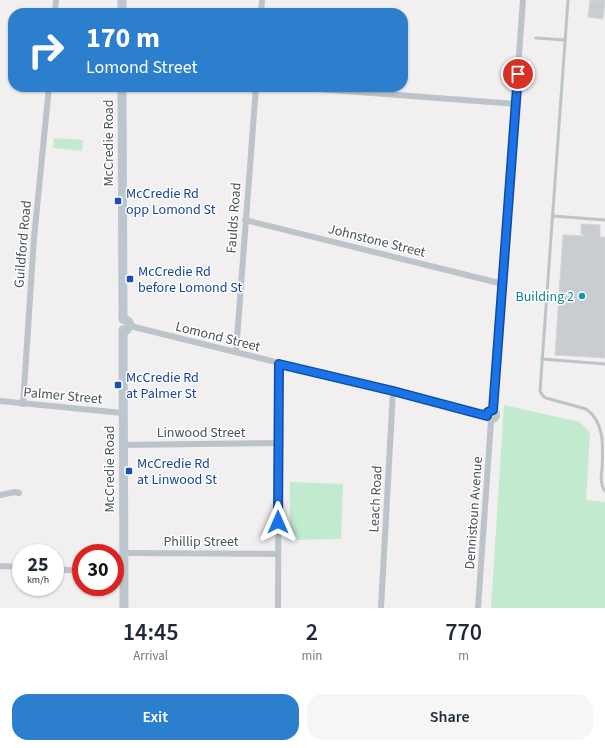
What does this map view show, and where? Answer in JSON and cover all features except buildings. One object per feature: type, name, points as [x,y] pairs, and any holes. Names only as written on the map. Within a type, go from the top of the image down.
[{"type":"main road","name":"McCredie Road","points":[[122,92],[123,319],[118,324],[119,328],[126,328],[123,413],[124,544]]},
{"type":"main road","name":"McCredie Road","points":[[122,596],[124,608]]},
{"type":"street","points":[[489,419],[488,412],[493,410],[523,0]]},
{"type":"street","name":"Guildford Road","points":[[23,404],[34,238],[49,92]]},
{"type":"street","name":"Faulds Road","points":[[236,352],[256,92]]},
{"type":"street","points":[[358,92],[516,104]]},
{"type":"street","name":"Johnstone Street","points":[[245,220],[502,284]]},
{"type":"street","name":"Lomond Street","points":[[126,328],[236,352],[279,364],[393,391],[489,419]]},
{"type":"street","points":[[278,608],[279,364]]},
{"type":"street","name":"Leach Road","points":[[381,608],[393,391]]},
{"type":"street","name":"Palmer Street","points":[[0,401],[123,413]]},
{"type":"street","name":"Dennistoun Avenue","points":[[478,608],[489,419]]},
{"type":"street","name":"Linwood Street","points":[[124,445],[278,443]]},
{"type":"street","points":[[0,495],[15,492],[19,493]]},
{"type":"street","name":"Phillip Street","points":[[124,553],[278,554]]},
{"type":"street","points":[[0,566],[12,567]]},
{"type":"lane","points":[[568,0],[540,386],[543,396],[586,409],[595,416],[601,425],[603,441],[601,481],[605,491]]},
{"type":"lane","points":[[536,38],[566,40]]},
{"type":"lane","points":[[553,216],[605,220]]},
{"type":"lane","points":[[542,359],[605,364]]},
{"type":"green space","points":[[54,138],[83,140],[82,151],[53,148]]},
{"type":"green space","points":[[504,405],[580,422],[590,433],[586,500],[605,502],[605,608],[491,608]]},
{"type":"green space","points":[[290,482],[343,484],[341,539],[290,540]]},
{"type":"place","name":"McCredie Rd opp Lomond St","points":[[118,201]]},
{"type":"place","name":"McCredie Rd before Lomond St","points":[[130,279]]},
{"type":"place","name":"Building 2","points":[[582,296]]},
{"type":"place","name":"McCredie Rd at Palmer St","points":[[118,385]]},
{"type":"place","name":"McCredie Rd at Linwood St","points":[[129,471]]},
{"type":"route","points":[[278,522],[279,364],[393,391],[487,416],[488,412],[493,410],[518,74]]}]
